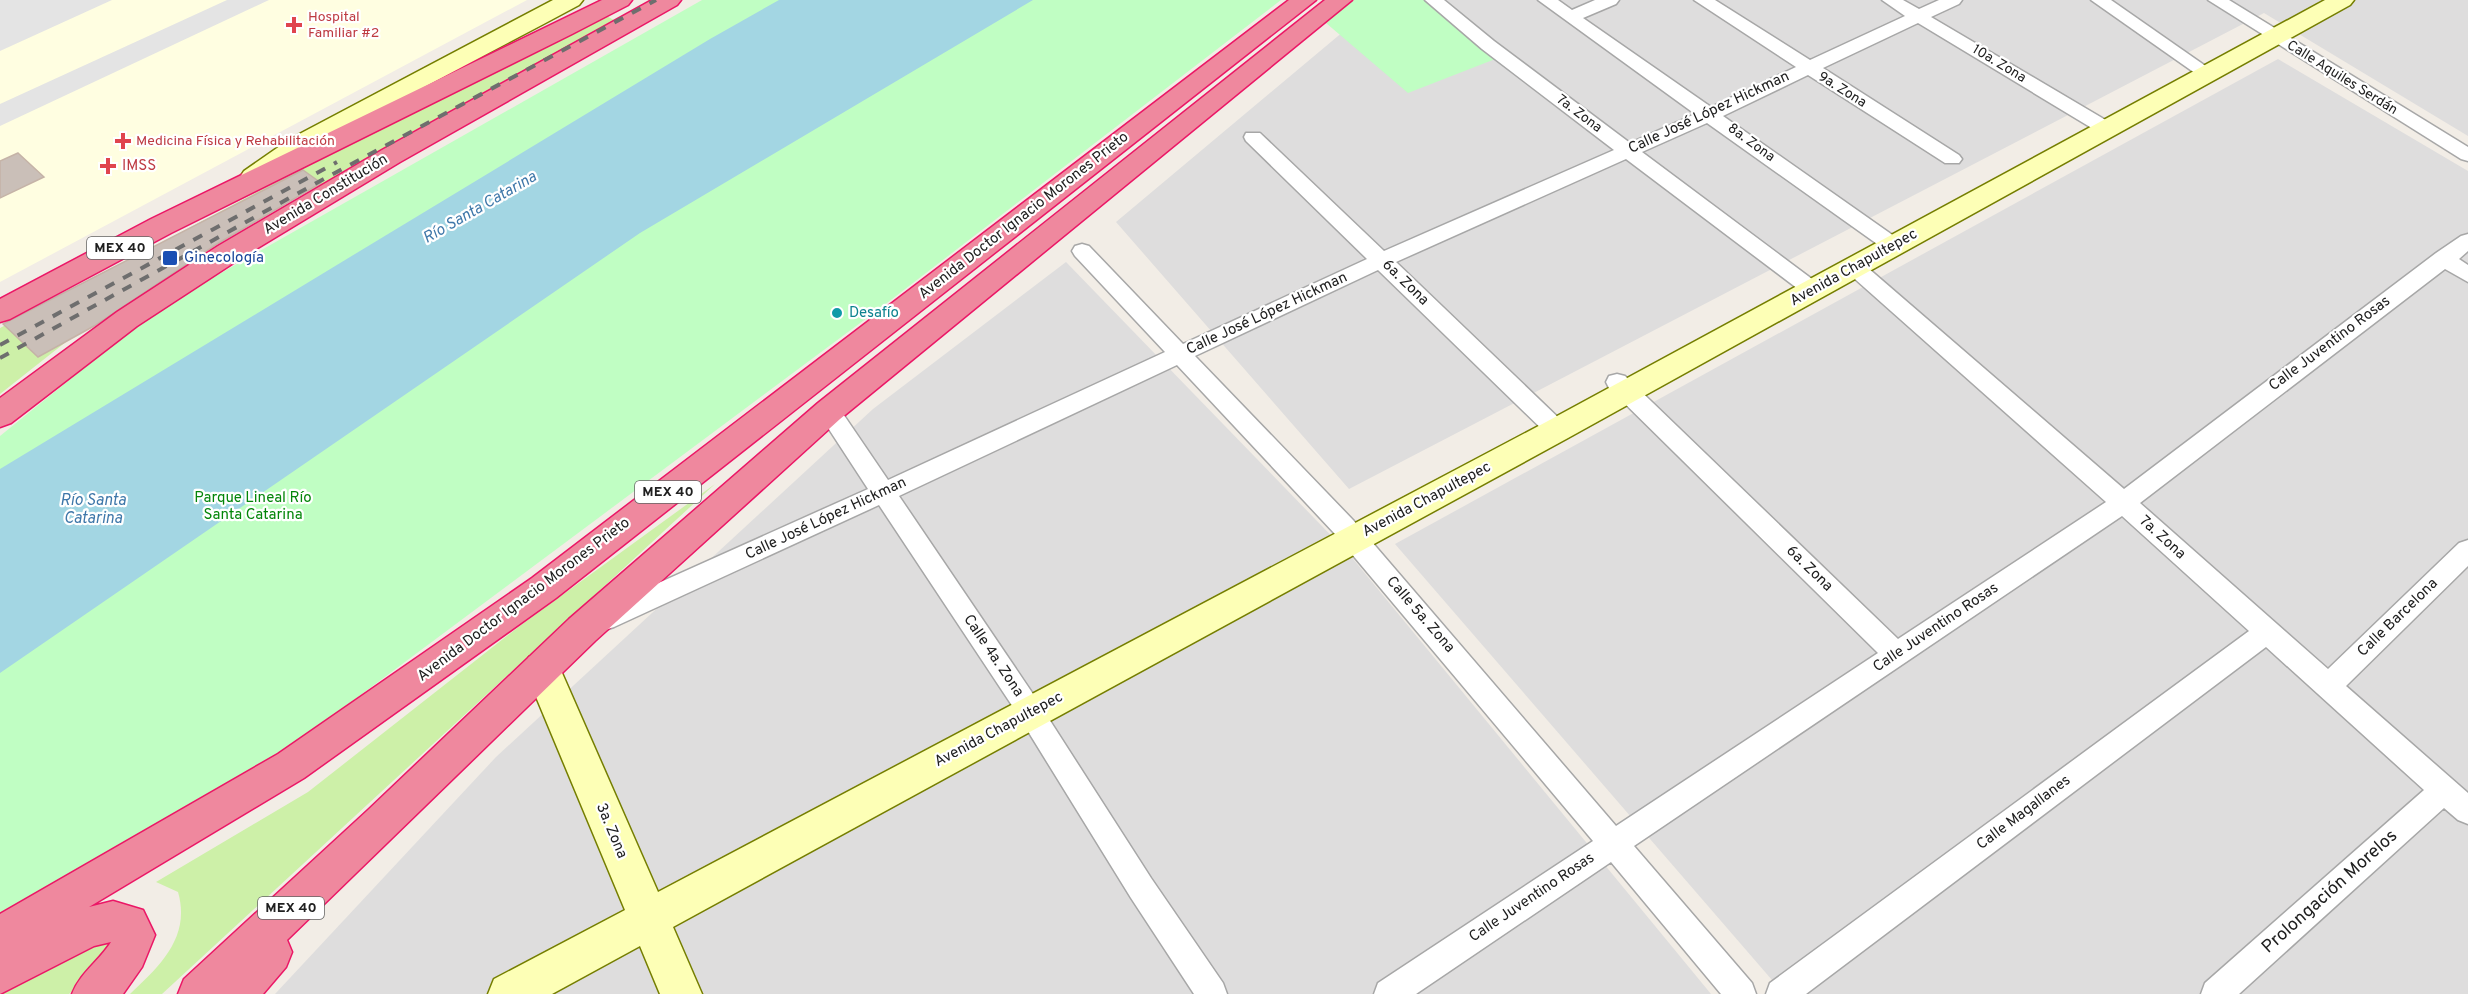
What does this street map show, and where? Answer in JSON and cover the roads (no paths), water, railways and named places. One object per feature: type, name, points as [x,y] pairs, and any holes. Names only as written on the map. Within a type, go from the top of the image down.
[{"type":"highway","name":"MEX 40","points":[[0,312],[242,186],[564,30],[620,0]]},
{"type":"highway","name":"Avenida Constitución","points":[[0,415],[127,319],[228,253],[391,156],[669,0]]},
{"type":"highway","name":"Avenida Doctor Ignacio Morones Prieto","points":[[0,936],[291,766],[406,687],[553,581],[1304,0]]},
{"type":"highway","name":"Avenida Doctor Ignacio Morones Prieto","points":[[200,994],[582,630],[828,411],[1340,0]]},
{"type":"highway","points":[[235,994],[382,823]]},
{"type":"highway","points":[[0,973],[87,928],[113,921],[128,924],[134,935],[130,951],[120,967],[93,994]]},
{"type":"main road","points":[[242,186],[299,146],[571,0]]},
{"type":"main road","points":[[2271,34],[2322,0]]},
{"type":"main road","name":"Avenida Chapultepec","points":[[645,911],[1808,286],[1854,267],[1889,242],[2271,34],[2342,0]]},
{"type":"main road","points":[[1808,286],[1889,242]]},
{"type":"main road","name":"3a. Zona","points":[[542,669],[681,994]]},
{"type":"main road","points":[[509,994],[645,911]]},
{"type":"street","name":"7a. Zona","points":[[1434,0],[1488,45],[1808,286]]},
{"type":"street","name":"8a. Zona","points":[[1547,0],[1889,242]]},
{"type":"street","points":[[1572,16],[1610,0]]},
{"type":"street","name":"9a. Zona","points":[[1703,0],[1952,159]]},
{"type":"street","name":"10a. Zona","points":[[1891,0],[2102,126]]},
{"type":"street","name":"Calle José López Hickman","points":[[582,630],[1181,355],[1382,260],[1711,114],[1953,0]]},
{"type":"street","points":[[2100,0],[2204,71]]},
{"type":"street","name":"Calle Aquiles Serdán","points":[[2217,0],[2468,155]]},
{"type":"street","name":"6a. Zona","points":[[1253,137],[1552,425]]},
{"type":"street","name":"Calle Juventino Rosas","points":[[1389,994],[2124,503],[2468,241]]},
{"type":"street","name":"Calle 5a. Zona","points":[[1082,251],[1349,533],[1742,994]]},
{"type":"street","points":[[2443,258],[2468,275]]},
{"type":"street","name":"7a. Zona","points":[[1854,267],[2124,503],[2468,811]]},
{"type":"street","name":"6a. Zona","points":[[1622,387],[1897,655]]},
{"type":"street","name":"Calle 4a. Zona","points":[[828,411],[1026,706],[1212,994]]},
{"type":"street","name":"Calle Barcelona","points":[[2328,686],[2468,550]]},
{"type":"street","name":"Calle Magallanes","points":[[1780,994],[2267,632]]},
{"type":"street","name":"Prolongación Morelos","points":[[2216,994],[2444,789]]},
{"type":"water","name":"Río Santa Catarina","points":[[779,0],[1033,0],[640,233],[0,673],[0,469],[710,39]]},
{"type":"railway","points":[[0,358],[322,180],[656,0]]},
{"type":"railway","points":[[0,345],[337,162]]},
{"type":"place","name":"Hospital Familiar #2","points":[[294,25]]},
{"type":"place","name":"Medicina Física y Rehabilitación","points":[[123,141]]},
{"type":"place","name":"IMSS","points":[[108,166]]},
{"type":"place","name":"Ginecología","points":[[170,258]]},
{"type":"place","name":"Desafío","points":[[837,313]]},
{"type":"park label","name":"Parque Lineal Río Santa Catarina","points":[[253,506]]}]
